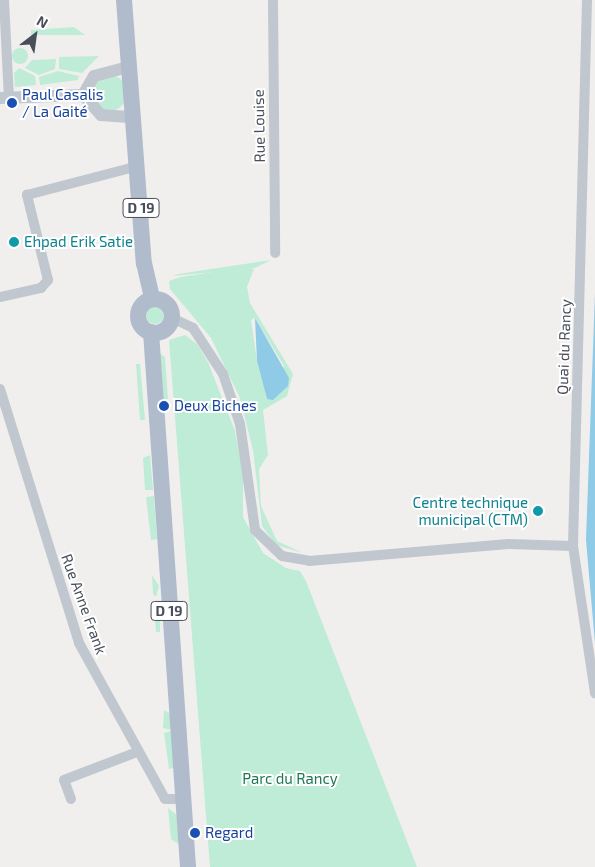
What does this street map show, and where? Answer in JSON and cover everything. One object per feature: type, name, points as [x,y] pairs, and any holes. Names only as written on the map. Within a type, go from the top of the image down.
[{"type":"main road","name":"D 19","points":[[124,0],[132,117],[152,299]]},
{"type":"main road","points":[[152,299],[168,304],[172,318],[167,328],[151,332],[138,317],[142,305],[152,299]]},
{"type":"main road","name":"D 19","points":[[151,332],[188,867]]},
{"type":"street","points":[[4,0],[4,98],[83,95]]},
{"type":"street","name":"Rue Louise","points":[[273,0],[275,252]]},
{"type":"street","name":"Quai du Rancy","points":[[588,0],[573,546],[595,693]]},
{"type":"street","points":[[83,95],[94,76],[128,67]]},
{"type":"street","points":[[83,95],[101,115],[132,117]]},
{"type":"street","points":[[0,297],[42,288],[48,280],[27,195],[138,166]]},
{"type":"street","points":[[172,318],[193,328],[226,381],[240,424],[255,530],[282,556],[309,561],[508,544],[573,546]]},
{"type":"street","name":"Rue Anne Frank","points":[[0,389],[79,643],[137,752],[165,799],[183,799]]},
{"type":"street","points":[[71,799],[64,780],[137,752]]},
{"type":"green space","points":[[74,27],[85,35],[31,35],[31,30]]},
{"type":"green space","points":[[20,48],[26,50],[28,56],[26,62],[20,64],[14,62],[12,56],[14,50]]},
{"type":"green space","points":[[99,56],[82,73],[59,69],[59,57]]},
{"type":"green space","points":[[56,59],[55,69],[39,75],[25,68],[32,60]]},
{"type":"green space","points":[[19,68],[35,76],[36,85],[15,87],[14,73]]},
{"type":"green space","points":[[58,71],[79,76],[78,80],[40,85],[39,77]]},
{"type":"green space","points":[[109,75],[122,80],[127,93],[122,106],[109,111],[96,106],[91,93],[96,80]]},
{"type":"green space","points":[[271,260],[255,268],[173,276],[178,274]]},
{"type":"green space","points":[[244,267],[254,269],[247,287],[250,303],[293,374],[287,396],[263,410],[268,455],[259,469],[261,506],[277,541],[303,553],[276,545],[262,526],[253,450],[240,398],[211,338],[170,289],[169,281],[181,277]],"holes":[[[255,318],[284,366],[267,399],[257,361],[251,320]]]},
{"type":"green space","points":[[155,306],[161,309],[164,315],[161,321],[155,324],[149,321],[146,315],[149,309]]},
{"type":"green space","name":"Parc du Rancy","points":[[185,335],[197,344],[208,362],[235,431],[243,474],[243,517],[263,553],[286,568],[300,571],[306,581],[417,867],[210,867],[169,340]]},
{"type":"green space","points":[[159,353],[165,357],[168,399],[163,399]]},
{"type":"green space","points":[[136,364],[140,364],[145,420],[140,420]]},
{"type":"green space","points":[[150,455],[153,490],[145,490],[143,458]]},
{"type":"green space","points":[[154,496],[157,539],[151,540],[146,497]]},
{"type":"green space","points":[[152,575],[159,586],[156,597],[153,594]]},
{"type":"green space","points":[[160,603],[160,632],[156,632],[154,606]]},
{"type":"green space","points":[[164,710],[171,714],[171,730],[163,728]]},
{"type":"green space","points":[[171,731],[174,768],[169,769],[164,733]]},
{"type":"green space","points":[[168,808],[177,815],[180,845],[171,839]]},
{"type":"water","points":[[595,293],[595,643],[586,540]]},
{"type":"water","points":[[255,318],[289,378],[288,386],[273,400],[267,399],[257,361]]},
{"type":"place","name":"Paul Casalis / La Gaité","points":[[12,103]]},
{"type":"place","name":"Ehpad Erik Satie","points":[[14,242]]},
{"type":"place","name":"Deux Biches","points":[[164,406]]},
{"type":"place","name":"Centre technique municipal (CTM)","points":[[538,511]]},
{"type":"place","name":"Regard","points":[[195,833]]}]
